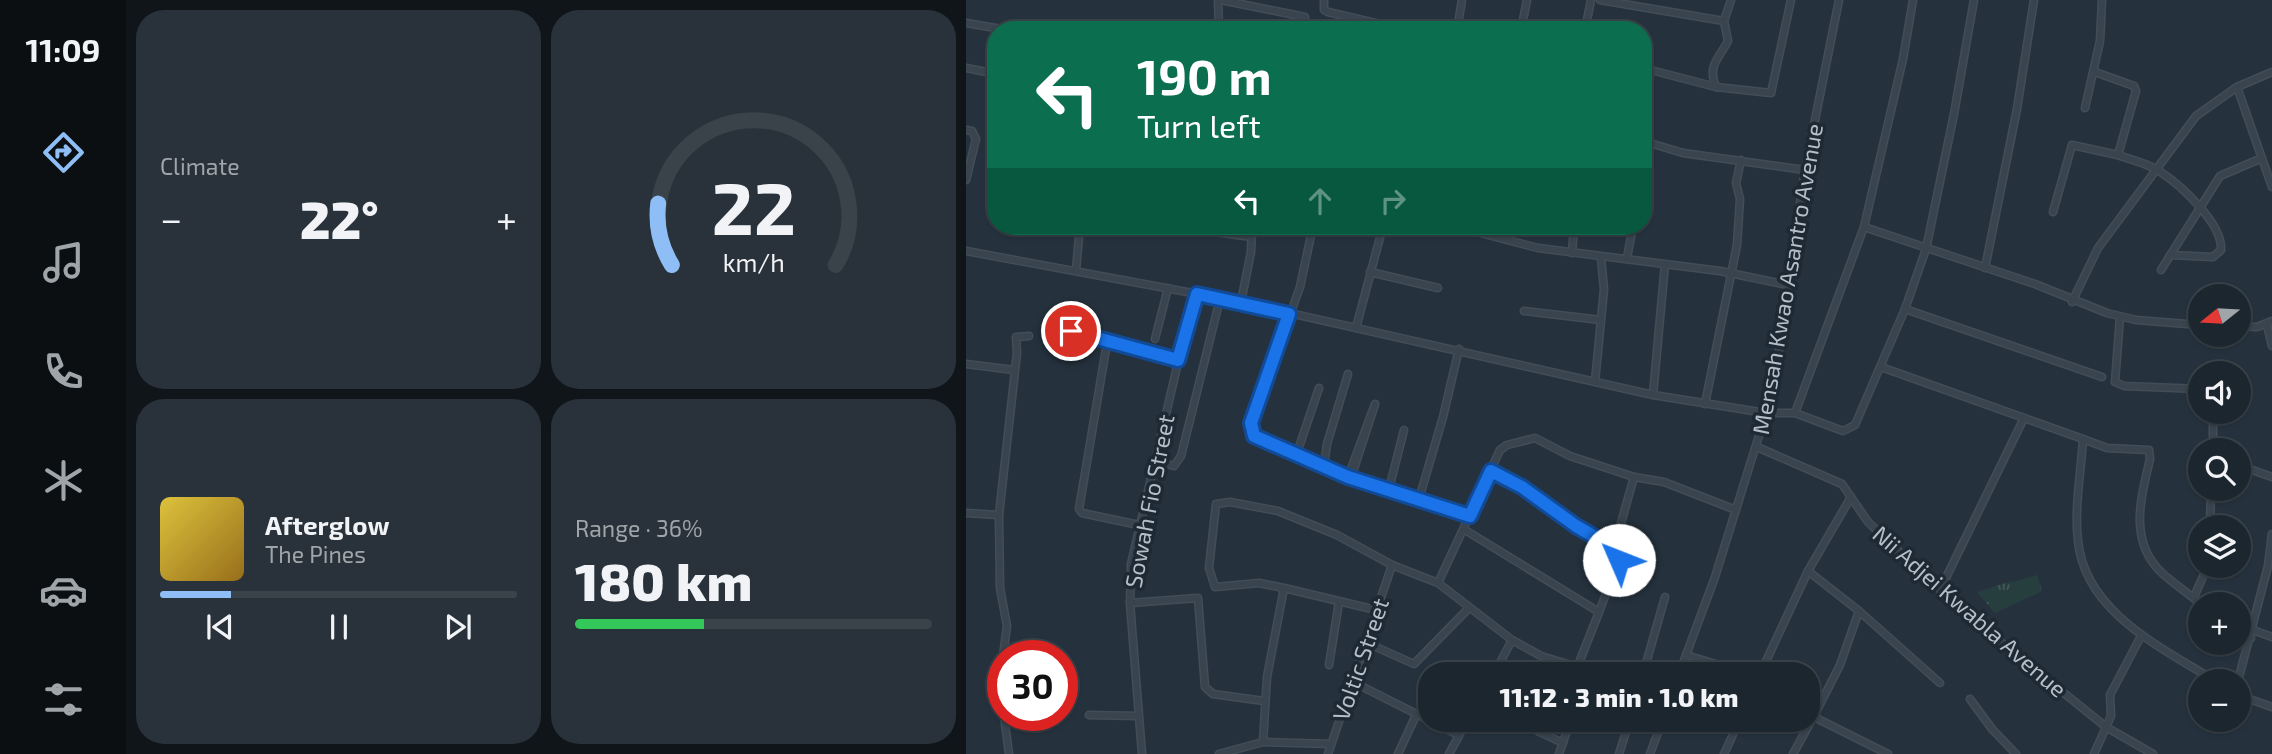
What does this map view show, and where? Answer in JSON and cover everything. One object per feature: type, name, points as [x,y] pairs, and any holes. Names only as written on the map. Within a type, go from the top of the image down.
[{"type":"street","points":[[1219,21],[1219,0],[1304,18]]},
{"type":"street","points":[[1324,0],[1324,10],[1328,12],[1366,21]]},
{"type":"street","points":[[1458,21],[1462,0]]},
{"type":"street","points":[[1523,21],[1527,0]]},
{"type":"street","points":[[1586,21],[1591,0]]},
{"type":"street","points":[[1600,0],[1724,21]]},
{"type":"street","points":[[1661,10],[1663,0]]},
{"type":"street","points":[[1716,87],[1712,75],[1715,58],[1728,41],[1724,21],[1731,0]]},
{"type":"street","points":[[1652,70],[1716,87],[1771,93],[1791,0]]},
{"type":"street","name":"Mensah Kwao Asantro Avenue","points":[[1683,662],[1757,447],[1766,413],[1805,170],[1839,0]]},
{"type":"street","points":[[1796,413],[1864,227],[1900,72],[1913,0]]},
{"type":"street","points":[[966,251],[1241,302],[1459,349],[1653,395],[1766,413],[1796,413],[1837,430],[1850,430],[1881,367],[1926,249],[1974,0]]},
{"type":"street","points":[[1985,268],[2017,109],[2034,0]]},
{"type":"street","points":[[2085,108],[2095,72],[2102,0]]},
{"type":"street","points":[[966,23],[987,27]]},
{"type":"street","points":[[966,68],[987,72]]},
{"type":"street","points":[[2095,72],[2134,86],[2136,91],[2118,155]]},
{"type":"street","points":[[2072,302],[2098,248],[2196,116],[2237,87],[2272,72]]},
{"type":"street","points":[[2237,87],[2272,187]]},
{"type":"street","points":[[966,130],[972,131],[976,139],[966,180]]},
{"type":"street","points":[[1652,144],[1683,153],[1805,170]]},
{"type":"street","points":[[2053,212],[2072,145],[2118,155],[2158,170],[2213,221],[2222,240],[2218,255],[2170,255]]},
{"type":"street","points":[[2161,270],[2220,176],[2262,158]]},
{"type":"street","points":[[1705,404],[1729,273],[1737,245],[1740,193],[1736,183],[1741,160]]},
{"type":"street","points":[[1864,227],[2056,292],[2072,302],[2120,317],[2188,324]]},
{"type":"street","points":[[1076,271],[1079,235]]},
{"type":"street","points":[[1237,235],[1252,237],[1241,302]]},
{"type":"street","points":[[1311,235],[1300,287],[1251,430],[1257,438],[1350,477],[1470,516]]},
{"type":"street","points":[[1356,328],[1380,235]]},
{"type":"street","points":[[1492,235],[1538,248],[1729,273],[1788,285]]},
{"type":"street","points":[[1509,239],[1510,235]]},
{"type":"street","points":[[1572,253],[1573,235]]},
{"type":"street","points":[[1627,258],[1631,235]]},
{"type":"street","points":[[1595,382],[1604,289],[1601,258]]},
{"type":"street","points":[[1653,395],[1665,264]]},
{"type":"street","points":[[1370,272],[1438,288]]},
{"type":"street","points":[[1155,339],[1168,288]]},
{"type":"street","name":"Sowah Fio Street","points":[[1142,754],[1130,603],[1131,564],[1178,360],[1197,294]]},
{"type":"street","points":[[1154,461],[1174,466],[1181,456],[1220,299]]},
{"type":"street","points":[[1905,309],[2102,377]]},
{"type":"street","points":[[1524,311],[1601,320]]},
{"type":"street","points":[[2120,317],[2115,382],[2124,386],[2188,389]]},
{"type":"street","points":[[2251,325],[2269,323],[2272,346]]},
{"type":"street","points":[[1050,326],[1178,360]]},
{"type":"street","points":[[1005,640],[1007,626],[1000,588],[999,515],[1016,337],[1029,336]]},
{"type":"street","points":[[1112,341],[1107,343],[1079,507],[1082,513],[1139,525]]},
{"type":"street","points":[[1419,499],[1445,410],[1459,349]]},
{"type":"street","points":[[966,364],[1014,370]]},
{"type":"street","points":[[1881,367],[2107,448],[2149,450],[2150,459],[2138,516],[2139,531],[2161,572],[2188,592]]},
{"type":"street","points":[[1324,466],[1327,444],[1348,374]]},
{"type":"street","points":[[1297,453],[1319,387]]},
{"type":"street","points":[[1941,588],[2024,418]]},
{"type":"street","points":[[1389,489],[1404,430]]},
{"type":"street","points":[[1350,477],[1366,432]]},
{"type":"street","points":[[1438,583],[1500,450],[1507,445],[1535,438],[1570,456],[1634,477],[1664,482],[1735,510]]},
{"type":"street","points":[[2083,439],[2077,538],[2081,560],[2091,583],[2111,608],[2141,636],[2195,669]]},
{"type":"street","name":"Nii Adjei Kwabla Avenue","points":[[1757,447],[1842,484],[1868,522],[1941,588],[1960,609],[2106,727],[2153,754]]},
{"type":"street","points":[[2251,470],[2272,477]]},
{"type":"street","points":[[1491,471],[1522,487],[1576,526],[1614,548],[1619,560],[1579,662]]},
{"type":"street","points":[[1614,548],[1634,477]]},
{"type":"street","points":[[1766,662],[1808,570],[1852,497]]},
{"type":"street","points":[[1376,610],[1259,583],[1215,587],[1209,568],[1216,504],[1230,502],[1278,511],[1337,535],[1392,565],[1438,583],[1512,640],[1541,656],[1559,662]]},
{"type":"street","points":[[966,513],[999,515]]},
{"type":"street","points":[[1465,530],[1599,612]]},
{"type":"street","points":[[2242,669],[2268,566],[2272,534]]},
{"type":"street","name":"Voltic Street","points":[[1328,754],[1392,565]]},
{"type":"street","points":[[1808,570],[1940,682]]},
{"type":"street","points":[[1263,742],[1264,701],[1284,588]]},
{"type":"street","points":[[1646,662],[1665,597]]},
{"type":"street","points":[[1130,603],[1198,598],[1205,687],[1213,694],[1264,701]]},
{"type":"street","points":[[1329,665],[1339,602]]},
{"type":"street","points":[[1367,643],[1414,664],[1468,608]]},
{"type":"street","points":[[1820,704],[1840,665],[1859,611]]},
{"type":"street","points":[[2252,634],[2272,637]]},
{"type":"street","points":[[2094,754],[2111,716],[2110,695],[2141,636]]},
{"type":"street","points":[[1500,662],[1512,640]]},
{"type":"street","points":[[1686,655],[1709,662]]},
{"type":"street","points":[[1353,682],[1458,735]]},
{"type":"street","points":[[1970,699],[1992,729],[2016,754]]},
{"type":"street","points":[[2251,700],[2272,707]]},
{"type":"street","points":[[1398,754],[1417,713]]},
{"type":"street","points":[[1089,715],[1138,716]]},
{"type":"street","points":[[1820,720],[1888,754]]},
{"type":"street","points":[[1006,731],[1009,754]]},
{"type":"street","points":[[1449,754],[1460,732]]},
{"type":"street","points":[[1540,732],[1563,743]]},
{"type":"street","points":[[1559,754],[1567,732]]},
{"type":"street","points":[[1619,754],[1625,732]]},
{"type":"street","points":[[1650,754],[1658,732]]},
{"type":"street","points":[[1724,754],[1734,732]]},
{"type":"street","points":[[1793,754],[1805,732]]},
{"type":"street","points":[[1219,754],[1263,742],[1331,744]]},
{"type":"green space","points":[[2037,575],[2042,591],[1995,613],[1977,592],[2012,581],[2016,592],[2013,582]]},
{"type":"route","points":[[1071,331],[1178,360],[1197,294],[1289,314],[1251,423],[1254,436],[1279,444],[1348,477],[1470,516],[1491,471],[1522,487],[1576,526],[1614,548],[1619,560]]}]
